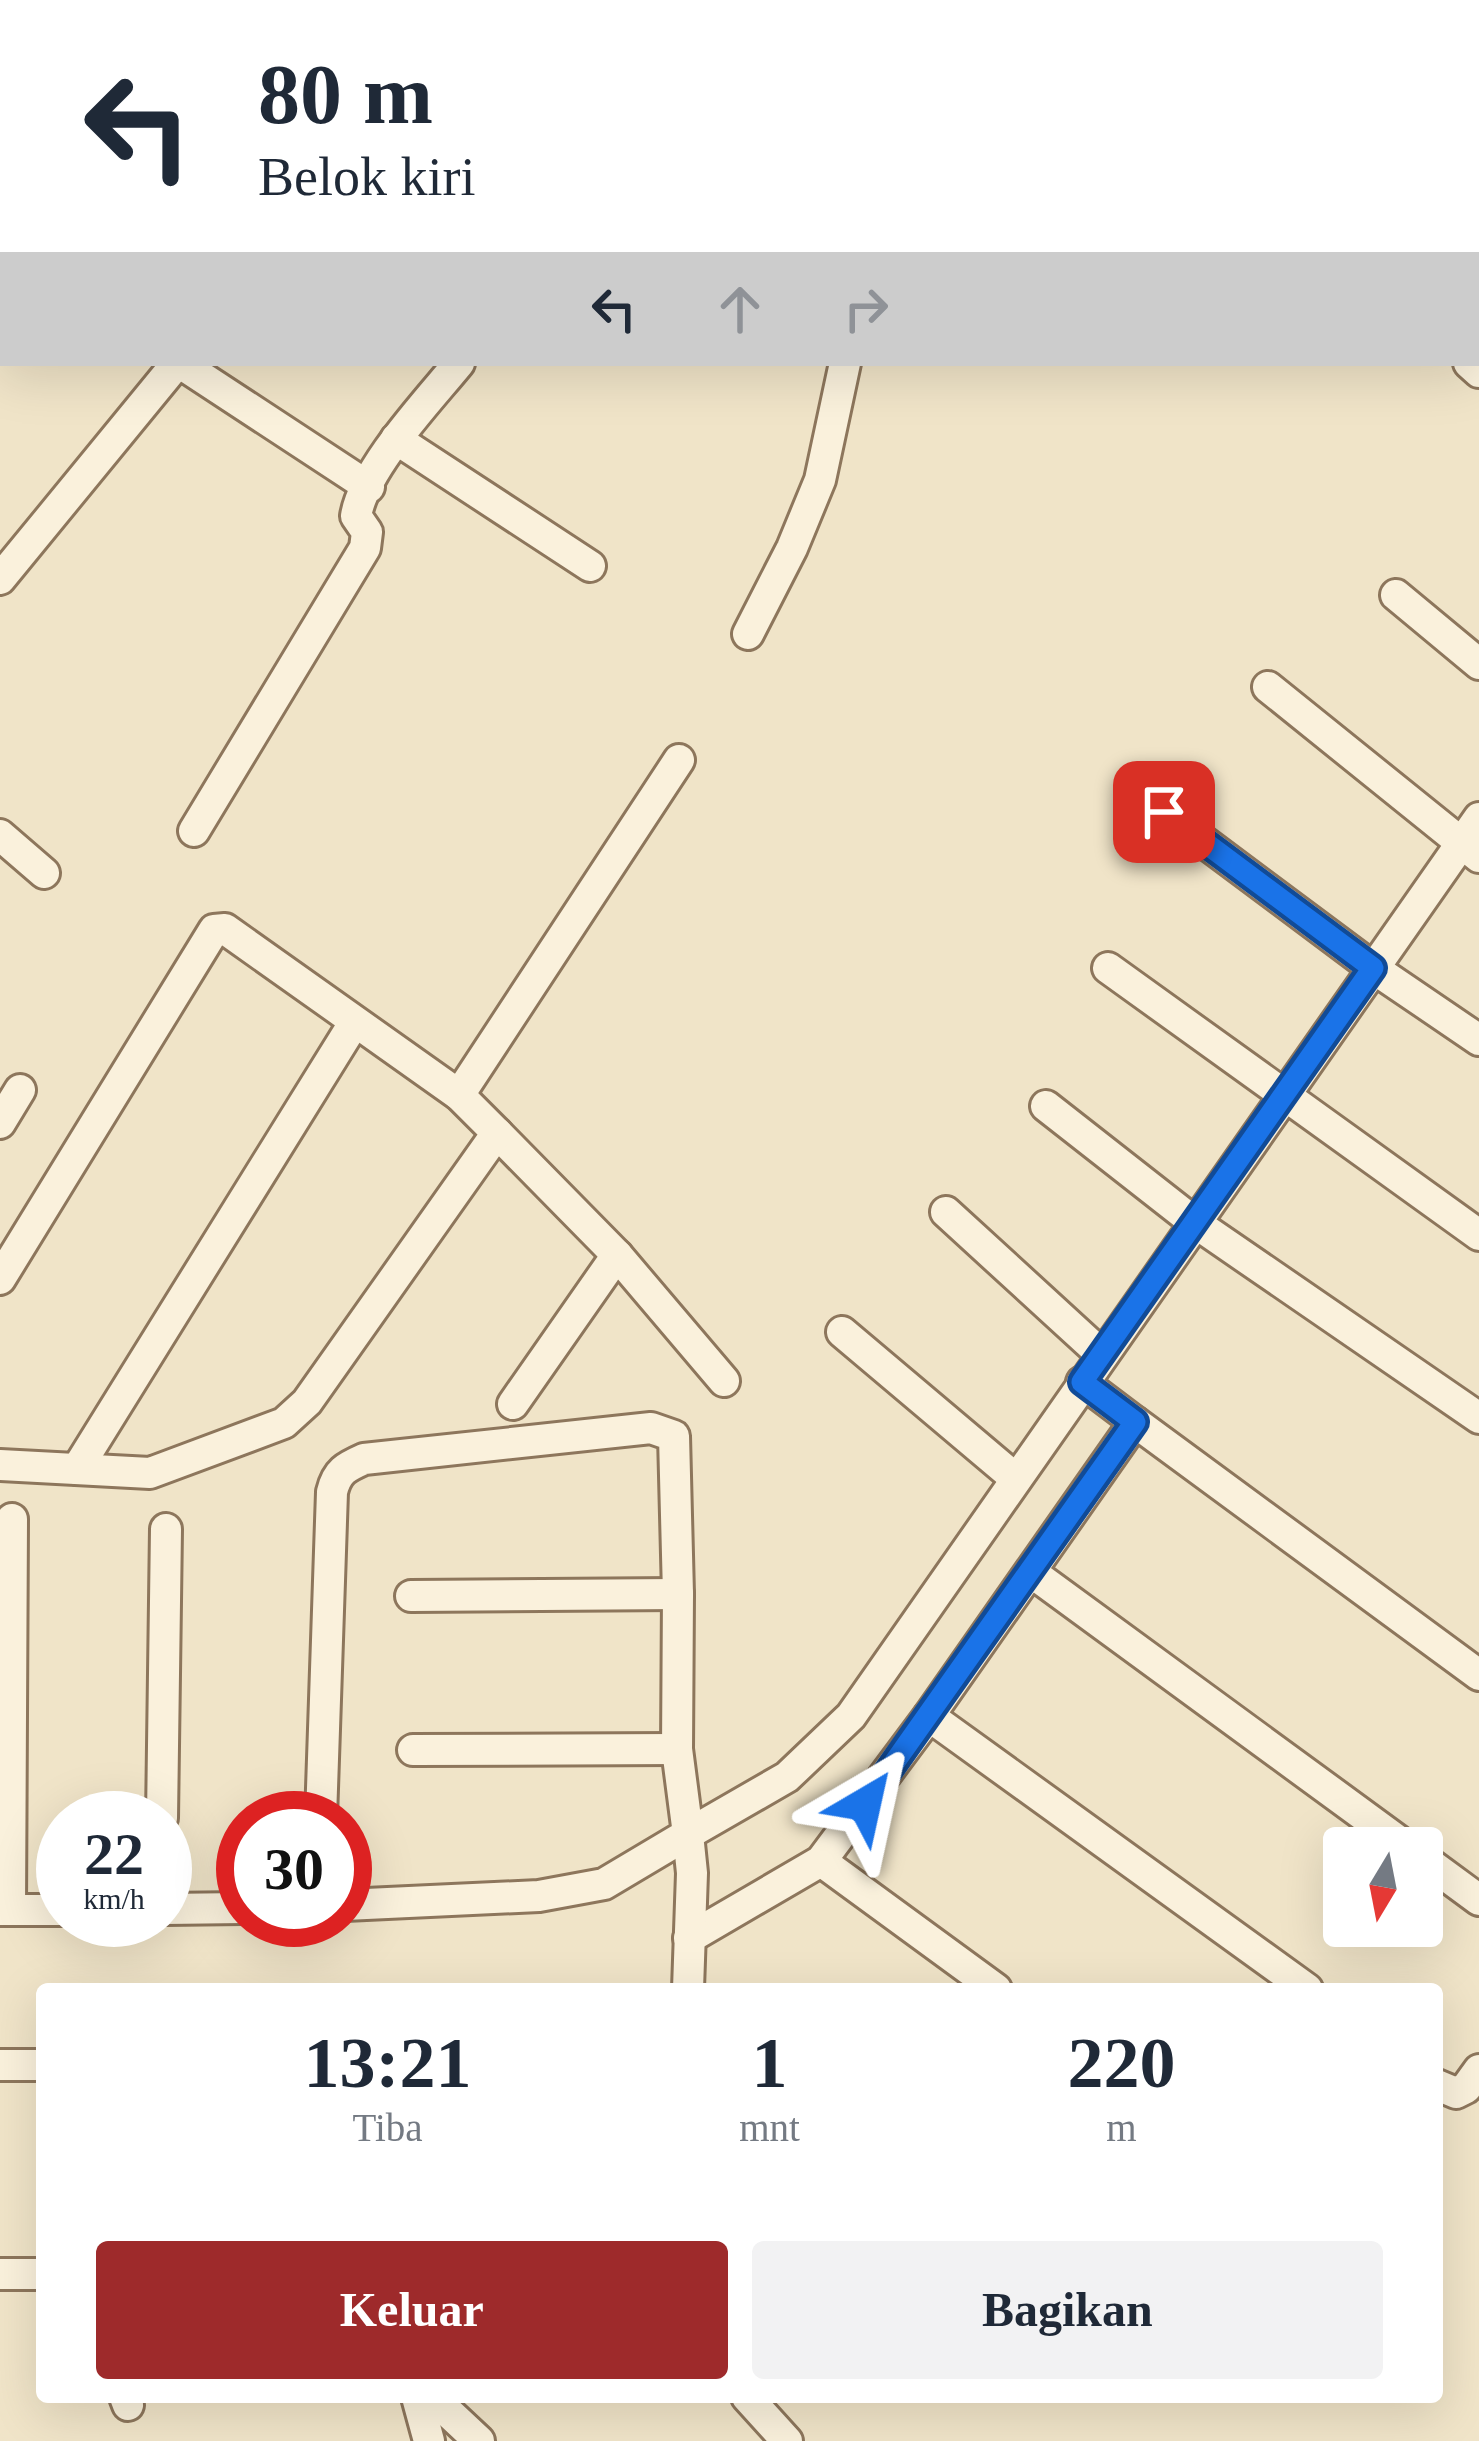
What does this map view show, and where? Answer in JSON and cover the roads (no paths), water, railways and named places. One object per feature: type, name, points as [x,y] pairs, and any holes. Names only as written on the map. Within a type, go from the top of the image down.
[{"type":"street","points":[[0,579],[176,366]]},
{"type":"street","points":[[183,366],[369,487]]},
{"type":"street","points":[[194,831],[365,548],[367,532],[356,516],[396,439],[457,366]]},
{"type":"street","points":[[748,634],[820,480],[844,366]]},
{"type":"street","points":[[396,439],[590,566]]},
{"type":"street","points":[[1396,595],[1479,664]]},
{"type":"street","points":[[1268,687],[1470,851]]},
{"type":"street","points":[[459,1096],[679,760]]},
{"type":"street","points":[[1164,812],[1373,968],[1479,1040]]},
{"type":"street","points":[[372,1904],[539,1896],[604,1884],[787,1777],[850,1716],[1373,968],[1470,851],[1479,818]]},
{"type":"street","points":[[0,835],[44,873]]},
{"type":"street","points":[[0,1279],[214,930],[225,929],[459,1096],[617,1255],[724,1381]]},
{"type":"street","points":[[1108,968],[1479,1235]]},
{"type":"street","points":[[77,1469],[354,1023]]},
{"type":"street","points":[[0,1123],[20,1090]]},
{"type":"street","points":[[1046,1106],[1194,1222],[1479,1418]]},
{"type":"street","points":[[0,1465],[150,1473],[284,1423],[308,1402],[497,1133]]},
{"type":"street","points":[[946,1212],[1101,1354]]},
{"type":"street","points":[[513,1404],[617,1255]]},
{"type":"street","points":[[842,1332],[1015,1478]]},
{"type":"street","points":[[1083,1384],[1479,1675]]},
{"type":"street","points":[[690,1924],[821,1861],[1031,1572],[1128,1417]]},
{"type":"street","points":[[321,1791],[332,1492],[344,1468],[364,1459],[663,1430],[674,1436],[676,1451],[677,1749],[692,1873],[689,1983]]},
{"type":"street","points":[[12,1519],[5,1910],[36,1910]]},
{"type":"street","points":[[162,1791],[166,1529]]},
{"type":"street","points":[[1031,1572],[1379,1827]]},
{"type":"street","points":[[411,1596],[678,1594]]},
{"type":"street","points":[[929,1716],[1299,1983]]},
{"type":"street","points":[[413,1750],[677,1749]]},
{"type":"street","points":[[821,1861],[987,1983]]},
{"type":"street","points":[[1443,1873],[1479,1900]]},
{"type":"street","points":[[0,2065],[36,2065]]},
{"type":"street","points":[[1443,2088],[1456,2093],[1479,2070]]},
{"type":"street","points":[[0,2274],[36,2274]]},
{"type":"street","points":[[419,2403],[429,2441]]},
{"type":"street","points":[[438,2403],[479,2441]]},
{"type":"street","points":[[752,2403],[787,2441]]}]
